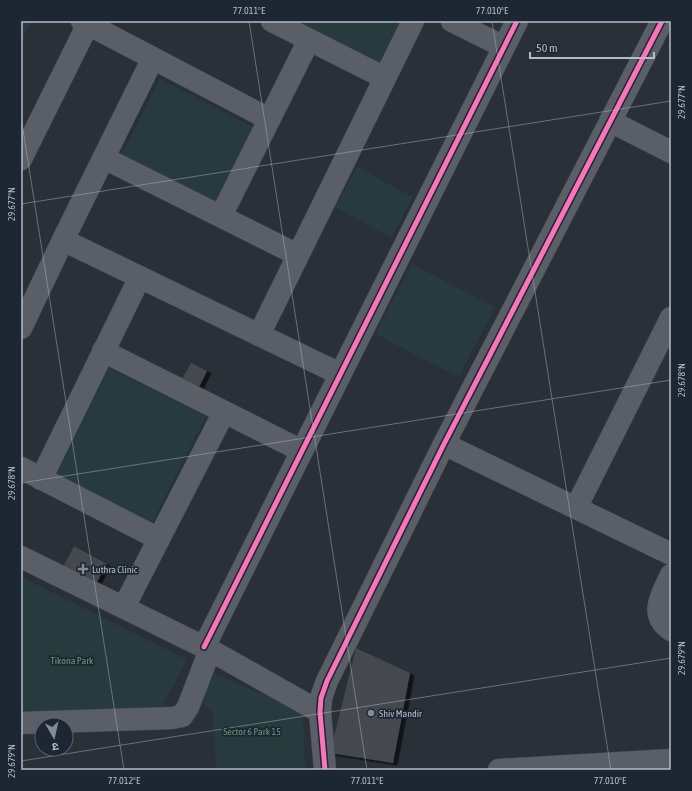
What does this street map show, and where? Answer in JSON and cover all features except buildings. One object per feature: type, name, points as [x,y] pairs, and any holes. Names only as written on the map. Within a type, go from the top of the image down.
[{"type":"street","points":[[272,21],[385,78]]},
{"type":"street","points":[[259,335],[413,21]]},
{"type":"street","points":[[452,21],[504,47]]},
{"type":"street","points":[[21,723],[172,718],[182,716],[188,707],[207,648],[340,374],[517,21]]},
{"type":"street","points":[[325,770],[320,712],[321,698],[327,681],[444,444],[662,21]]},
{"type":"street","points":[[21,159],[85,22],[269,119]]},
{"type":"street","points":[[221,216],[309,40]]},
{"type":"street","points":[[21,328],[153,58]]},
{"type":"street","points":[[610,121],[671,152]]},
{"type":"street","points":[[104,158],[298,255]]},
{"type":"street","points":[[63,240],[340,374]]},
{"type":"street","points":[[41,479],[140,277]]},
{"type":"street","points":[[576,508],[671,318]]},
{"type":"street","points":[[103,351],[302,451]]},
{"type":"street","points":[[124,607],[224,412]]},
{"type":"street","points":[[444,444],[671,554]]},
{"type":"street","points":[[21,468],[159,539]]},
{"type":"street","points":[[21,557],[207,648],[320,712]]},
{"type":"street","points":[[671,575],[659,602],[658,611],[661,621],[671,630]]},
{"type":"street","points":[[499,770],[671,760]]},
{"type":"green space","points":[[21,21],[32,21],[21,42]]},
{"type":"green space","points":[[291,21],[402,21],[380,65]]},
{"type":"green space","points":[[160,79],[255,128],[216,204],[121,156]]},
{"type":"green space","points":[[357,167],[413,197],[391,237],[335,207]]},
{"type":"green space","points":[[412,264],[495,307],[459,377],[375,334]]},
{"type":"green space","points":[[109,368],[206,416],[152,523],[56,475]]},
{"type":"green space","name":"Tikona Park","points":[[21,577],[187,660],[162,706],[21,715]]},
{"type":"green space","name":"Sector 6 Park 15","points":[[212,673],[303,711],[305,770],[216,770],[213,713],[197,697]]},
{"type":"cycle path","points":[[204,647],[517,21]]},
{"type":"cycle path","points":[[325,770],[320,712],[321,698],[327,681],[444,444],[662,21]]},
{"type":"place","name":"Luthra Clinic","points":[[83,569]]},
{"type":"place","name":"Shiv Mandir","points":[[371,713]]}]
